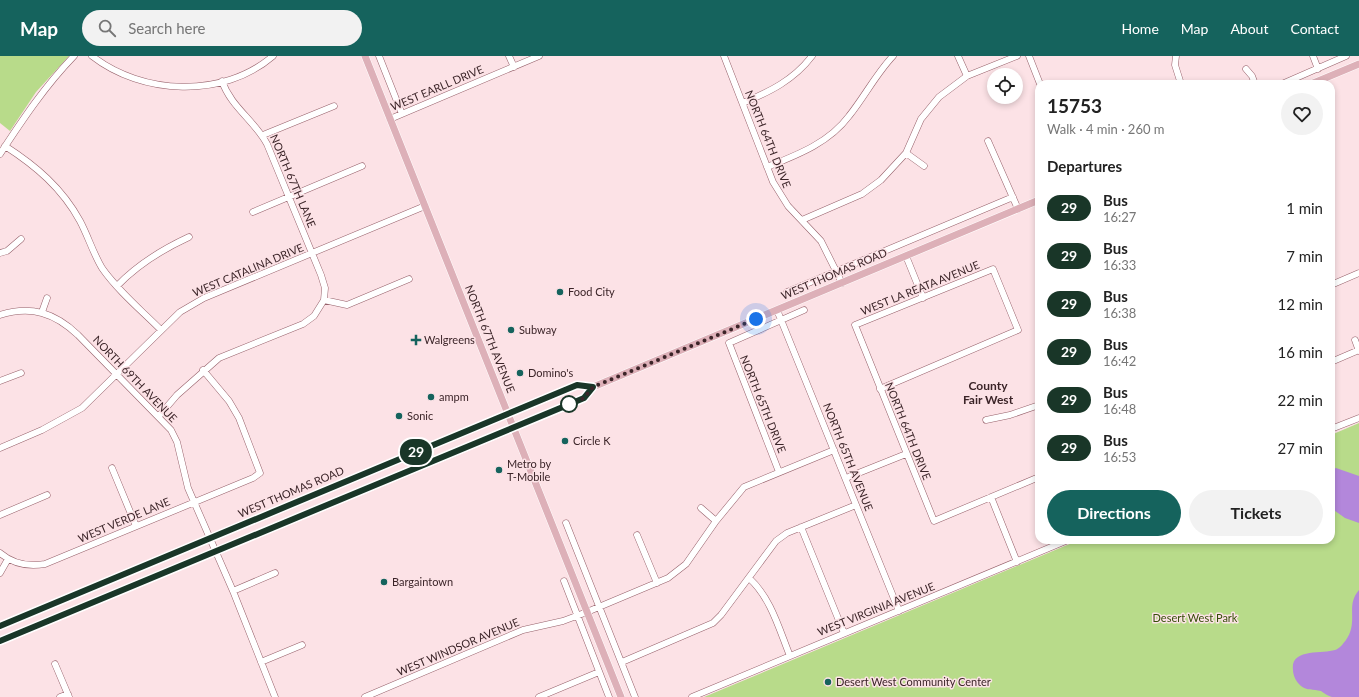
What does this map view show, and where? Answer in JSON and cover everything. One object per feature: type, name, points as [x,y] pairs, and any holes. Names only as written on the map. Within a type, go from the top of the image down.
[{"type":"main road","name":"NORTH 67TH AVENUE","points":[[364,56],[621,697]]},
{"type":"main road","points":[[1321,80],[1359,64]]},
{"type":"main road","name":"WEST THOMAS ROAD","points":[[0,641],[514,428],[584,398],[593,387],[1035,202]]},
{"type":"main road","name":"WEST THOMAS ROAD","points":[[0,626],[577,385],[593,387]]},
{"type":"main road","points":[[173,554],[178,567]]},
{"type":"main road","points":[[74,595],[80,608]]},
{"type":"street","points":[[0,154],[22,119],[48,84],[74,56]]},
{"type":"street","points":[[92,56],[125,75],[152,84],[180,87],[206,85],[222,81],[254,69],[273,56]]},
{"type":"street","points":[[379,56],[402,114]]},
{"type":"street","points":[[510,56],[514,66]]},
{"type":"street","name":"WEST EARLL DRIVE","points":[[390,119],[539,56]]},
{"type":"street","name":"NORTH 64TH DRIVE","points":[[724,56],[767,167],[778,191],[788,206],[821,241],[842,283]]},
{"type":"street","points":[[743,103],[782,84],[800,70],[812,56]]},
{"type":"street","points":[[767,167],[800,153],[832,133],[848,117],[878,74],[893,56]]},
{"type":"street","points":[[958,56],[967,76]]},
{"type":"street","points":[[802,220],[862,194],[881,180],[906,153],[921,119],[929,108],[950,87],[967,76],[1017,56]]},
{"type":"street","points":[[1029,56],[1038,80]]},
{"type":"street","points":[[1176,56],[1175,65],[1180,80]]},
{"type":"street","points":[[1313,56],[1318,69]]},
{"type":"street","points":[[1292,80],[1346,56]]},
{"type":"street","points":[[1246,69],[1254,80]]},
{"type":"street","name":"NORTH 67TH LANE","points":[[222,81],[230,100],[262,135],[289,196],[324,283],[324,300]]},
{"type":"street","points":[[262,135],[334,106]]},
{"type":"street","points":[[988,141],[1018,209]]},
{"type":"street","points":[[5,146],[37,168],[67,200],[80,222],[99,262],[117,286],[161,330]]},
{"type":"street","points":[[906,153],[924,166]]},
{"type":"street","points":[[252,212],[362,166]]},
{"type":"street","name":"WEST THOMAS ROAD","points":[[786,292],[1013,197]]},
{"type":"street","name":"WEST CATALINA DRIVE","points":[[0,448],[72,415],[82,408],[116,373],[180,312],[204,298],[425,206]]},
{"type":"street","points":[[117,286],[133,270],[152,255],[189,237]]},
{"type":"street","points":[[0,253],[7,251],[21,240]]},
{"type":"street","points":[[906,256],[923,298]]},
{"type":"street","name":"WEST LA REATA AVENUE","points":[[855,325],[993,269],[1018,330],[880,389]]},
{"type":"street","points":[[1335,283],[1359,273]]},
{"type":"street","points":[[159,416],[167,405],[203,370],[219,358],[303,324],[314,316],[324,300],[347,305],[409,279]]},
{"type":"street","points":[[42,312],[47,298]]},
{"type":"street","name":"NORTH 65TH AVENUE","points":[[778,310],[899,611]]},
{"type":"street","name":"WEST THOMAS ROAD","points":[[729,343],[804,310]]},
{"type":"street","name":"NORTH 69TH AVENUE","points":[[0,315],[23,311],[42,312],[54,316],[71,328],[159,416],[171,430],[177,442],[185,479],[209,539],[233,591],[275,697]]},
{"type":"street","name":"NORTH 64TH DRIVE","points":[[855,325],[934,521],[991,497]]},
{"type":"street","points":[[1335,360],[1359,351],[1355,340]]},
{"type":"street","name":"NORTH 65TH DRIVE","points":[[729,343],[779,472]]},
{"type":"street","name":"WEST VERDE LANE","points":[[0,553],[8,559],[29,566],[45,564],[253,478],[260,473],[239,418],[229,401],[203,370]]},
{"type":"street","points":[[0,382],[21,373]]},
{"type":"street","points":[[986,420],[1010,415],[1035,406]]},
{"type":"street","points":[[1335,427],[1359,418]]},
{"type":"street","name":"WEST WINDSOR AVENUE","points":[[364,697],[523,630],[577,616],[675,574],[680,570],[716,521],[744,487],[834,450]]},
{"type":"street","points":[[846,478],[906,454]]},
{"type":"street","points":[[112,468],[136,526]]},
{"type":"street","points":[[1017,562],[991,497],[1035,478]]},
{"type":"street","points":[[0,515],[47,495]]},
{"type":"street","points":[[622,662],[712,623],[721,615],[750,578],[776,541],[787,533],[856,505]]},
{"type":"street","points":[[701,508],[716,521]]},
{"type":"street","points":[[566,523],[636,697]]},
{"type":"street","points":[[801,527],[844,633]]},
{"type":"street","points":[[637,535],[657,583]]},
{"type":"street","name":"WEST VIRGINIA AVENUE","points":[[692,697],[1059,544]]},
{"type":"street","points":[[0,573],[8,559]]},
{"type":"street","points":[[233,591],[275,573]]},
{"type":"street","points":[[750,578],[760,588],[767,600],[790,656]]},
{"type":"street","points":[[564,581],[609,697]]},
{"type":"street","points":[[261,662],[302,645]]},
{"type":"street","points":[[55,664],[68,695],[60,697]]},
{"type":"street","points":[[539,697],[599,672]]},
{"type":"green space","points":[[0,56],[69,56],[36,92],[10,131],[0,123]]},
{"type":"green space","name":"Desert West Park","points":[[1359,423],[1359,697],[704,697],[1069,544],[1335,544],[1335,433]]},
{"type":"shaded area","points":[[1335,468],[1359,476],[1359,523],[1345,518],[1335,511]]},
{"type":"shaded area","points":[[1359,590],[1359,697],[1332,697],[1321,691],[1303,688],[1294,676],[1293,663],[1302,655],[1335,650],[1342,645],[1350,633],[1352,626],[1353,602]]},
{"type":"bus line","name":"29","points":[[0,626],[577,385],[593,387],[584,398],[570,404],[0,641]]},
{"type":"place","name":"Food City","points":[[560,292]]},
{"type":"place","name":"Subway","points":[[511,330]]},
{"type":"place","name":"Walgreens","points":[[416,340]]},
{"type":"place","name":"Domino's","points":[[520,373]]},
{"type":"place","name":"ampm","points":[[431,397]]},
{"type":"place","name":"Sonic","points":[[399,416]]},
{"type":"place","name":"Circle K","points":[[565,441]]},
{"type":"place","name":"Metro by T-Mobile","points":[[499,470]]},
{"type":"place","name":"Bargaintown","points":[[384,582]]},
{"type":"place","name":"Desert West Community Center","points":[[828,682]]},
{"type":"district","name":"County Fair West","points":[[988,393]]},
{"type":"route","points":[[569,404],[584,398],[593,387],[756,319]]}]
